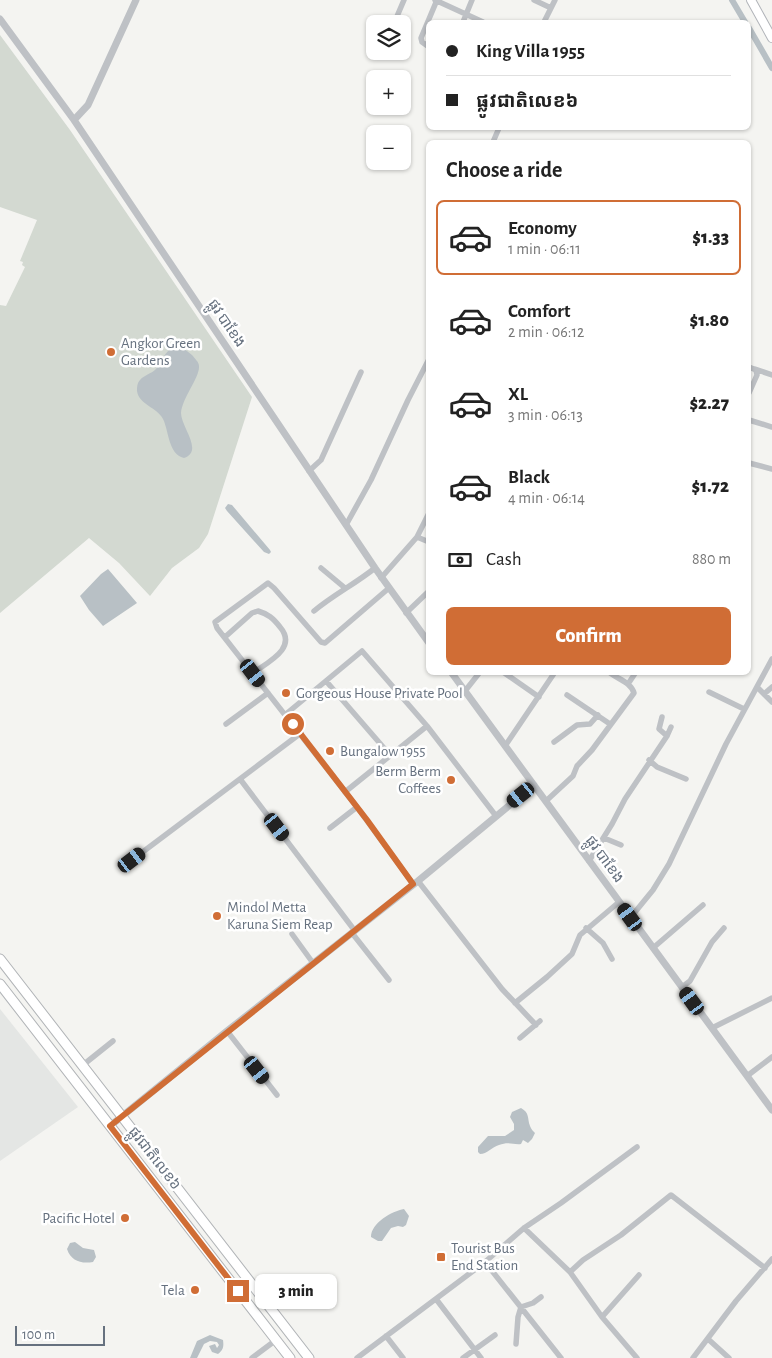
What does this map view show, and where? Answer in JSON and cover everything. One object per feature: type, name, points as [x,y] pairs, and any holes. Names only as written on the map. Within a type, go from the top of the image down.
[{"type":"highway","name":"ផ្លូវជាតិលេខ៦","points":[[0,960],[84,1065],[309,1358]]},
{"type":"highway","name":"ផ្លូវជាតិលេខ៦","points":[[0,984],[290,1358]]},
{"type":"main road","points":[[751,0],[772,38]]},
{"type":"street","points":[[74,120],[88,105],[136,0]]},
{"type":"street","points":[[398,15],[404,0]]},
{"type":"street","points":[[428,20],[436,0],[478,20]]},
{"type":"street","points":[[464,20],[472,0]]},
{"type":"street","points":[[534,0],[551,8]]},
{"type":"street","points":[[545,20],[555,0]]},
{"type":"street","name":"ផ្លូវ បាខែង","points":[[0,19],[74,120],[381,578],[426,639]]},
{"type":"street","points":[[426,25],[421,38],[422,42],[426,44]]},
{"type":"street","points":[[346,525],[371,480],[426,366]]},
{"type":"street","points":[[752,368],[772,375]]},
{"type":"street","points":[[751,389],[757,377],[757,372],[752,368]]},
{"type":"street","points":[[309,471],[321,460],[361,372]]},
{"type":"street","points":[[751,421],[772,428]]},
{"type":"street","points":[[751,464],[772,469]]},
{"type":"street","points":[[381,578],[417,537],[426,519]]},
{"type":"street","points":[[417,537],[426,541]]},
{"type":"street","points":[[321,568],[345,588]]},
{"type":"street","points":[[314,611],[375,568]]},
{"type":"street","points":[[389,588],[324,643],[268,583],[216,621],[218,628],[415,882],[515,1003],[538,1023],[520,1038]]},
{"type":"street","points":[[406,614],[426,594]]},
{"type":"street","points":[[225,637],[252,613],[258,611],[269,615],[282,629],[286,641],[284,649],[253,673]]},
{"type":"street","points":[[286,714],[362,651],[426,726],[496,816]]},
{"type":"street","points":[[630,917],[653,890],[669,864],[744,709],[772,659]]},
{"type":"street","name":"ផ្លូវ បាខែង","points":[[453,675],[772,1109]]},
{"type":"street","points":[[465,691],[478,675]]},
{"type":"street","points":[[507,675],[539,697]]},
{"type":"street","points":[[505,746],[553,675]]},
{"type":"street","points":[[546,801],[573,776],[578,766],[634,693],[628,684],[613,675]]},
{"type":"street","points":[[628,684],[634,675]]},
{"type":"street","points":[[326,681],[390,755]]},
{"type":"street","points":[[758,687],[772,702]]},
{"type":"street","points":[[764,694],[772,687]]},
{"type":"street","points":[[710,692],[744,709]]},
{"type":"street","points":[[226,724],[268,693]]},
{"type":"street","points":[[567,695],[610,724]]},
{"type":"street","points":[[554,742],[577,725],[590,724],[598,715]]},
{"type":"street","points":[[662,717],[659,729],[667,736]]},
{"type":"street","points":[[345,792],[426,726]]},
{"type":"street","points":[[589,861],[604,838],[624,799],[667,736],[671,727]]},
{"type":"street","points":[[132,860],[301,734]]},
{"type":"street","points":[[649,760],[657,767],[686,779]]},
{"type":"street","points":[[240,779],[389,980]]},
{"type":"street","points":[[110,1126],[534,785]]},
{"type":"street","points":[[330,828],[357,807]]},
{"type":"street","points":[[604,838],[621,845]]},
{"type":"street","points":[[515,1003],[572,954],[580,935],[586,928],[619,902]]},
{"type":"street","points":[[653,948],[703,905]]},
{"type":"street","points":[[586,928],[602,943],[612,959]]},
{"type":"street","points":[[682,987],[690,981],[712,942],[724,928]]},
{"type":"street","points":[[292,934],[313,964]]},
{"type":"street","points":[[712,1028],[772,998]]},
{"type":"street","points":[[227,1031],[277,1095]]},
{"type":"street","points":[[84,1065],[113,1041]]},
{"type":"street","points":[[747,1076],[772,1057]]},
{"type":"street","points":[[357,1358],[485,1262],[524,1228],[637,1147]]},
{"type":"street","points":[[570,1272],[583,1260],[621,1235],[671,1195],[765,1268]]},
{"type":"street","points":[[524,1228],[570,1272],[602,1317],[636,1358]]},
{"type":"street","points":[[693,1358],[736,1301],[772,1259]]},
{"type":"street","points":[[485,1262],[561,1358]]},
{"type":"street","points":[[602,1317],[639,1275]]},
{"type":"street","points":[[516,1344],[518,1317],[522,1307],[533,1303],[541,1297]]},
{"type":"street","points":[[436,1299],[481,1358]]},
{"type":"street","points":[[463,1358],[496,1335]]},
{"type":"street","points":[[386,1336],[403,1358]]},
{"type":"street","points":[[708,1339],[729,1358]]},
{"type":"street","points":[[252,1358],[276,1340]]},
{"type":"shaded area","name":"Angkor Green Gardens","points":[[0,35],[70,130],[252,397],[208,534],[199,548],[172,568],[150,596],[119,563],[89,538],[0,613],[0,305],[6,306],[25,267],[22,265],[23,262],[20,261],[37,220],[0,207]]},
{"type":"shaded area","points":[[176,347],[183,349],[193,356],[199,366],[199,371],[184,401],[181,413],[192,444],[190,455],[184,458],[179,456],[172,447],[163,419],[141,400],[137,391],[140,380],[156,369],[166,353]]},
{"type":"shaded area","points":[[228,504],[232,505],[270,550],[269,554],[264,552],[227,511],[225,508]]},
{"type":"shaded area","points":[[108,569],[137,603],[103,626],[80,596]]},
{"type":"shaded area","points":[[0,1009],[78,1107],[0,1161]]},
{"type":"shaded area","points":[[521,1108],[527,1114],[530,1127],[535,1133],[532,1139],[528,1143],[523,1140],[521,1144],[502,1144],[480,1154],[478,1147],[488,1136],[505,1136],[514,1130],[514,1124],[510,1117],[512,1112]]},
{"type":"shaded area","points":[[404,1209],[409,1216],[406,1225],[391,1228],[382,1241],[371,1237],[374,1227],[383,1218]]},
{"type":"shaded area","points":[[75,1242],[83,1248],[94,1250],[96,1257],[93,1262],[77,1261],[71,1256],[67,1249],[70,1243]]},
{"type":"shaded area","points":[[210,1335],[223,1340],[221,1351],[218,1354],[212,1352],[209,1346],[215,1344],[217,1348],[219,1345],[217,1342],[210,1341],[204,1344],[197,1358],[190,1358],[197,1341]]},
{"type":"waterway","points":[[732,0],[744,20]]},
{"type":"waterway","points":[[751,31],[772,68]]},
{"type":"place","name":"Angkor Green Gardens","points":[[111,352]]},
{"type":"place","name":"Gorgeous House Private Pool","points":[[286,693]]},
{"type":"place","name":"Bungalow 1955","points":[[330,751]]},
{"type":"place","name":"Berm Berm Coffees","points":[[451,780]]},
{"type":"place","name":"Mindol Metta Karuna Siem Reap","points":[[217,916]]},
{"type":"place","name":"Pacific Hotel","points":[[125,1218]]},
{"type":"place","name":"Tourist Bus End Station","points":[[441,1257]]},
{"type":"place","name":"Tela","points":[[195,1290]]},
{"type":"route","points":[[238,1291],[110,1126],[413,884],[367,820],[293,724]]}]
